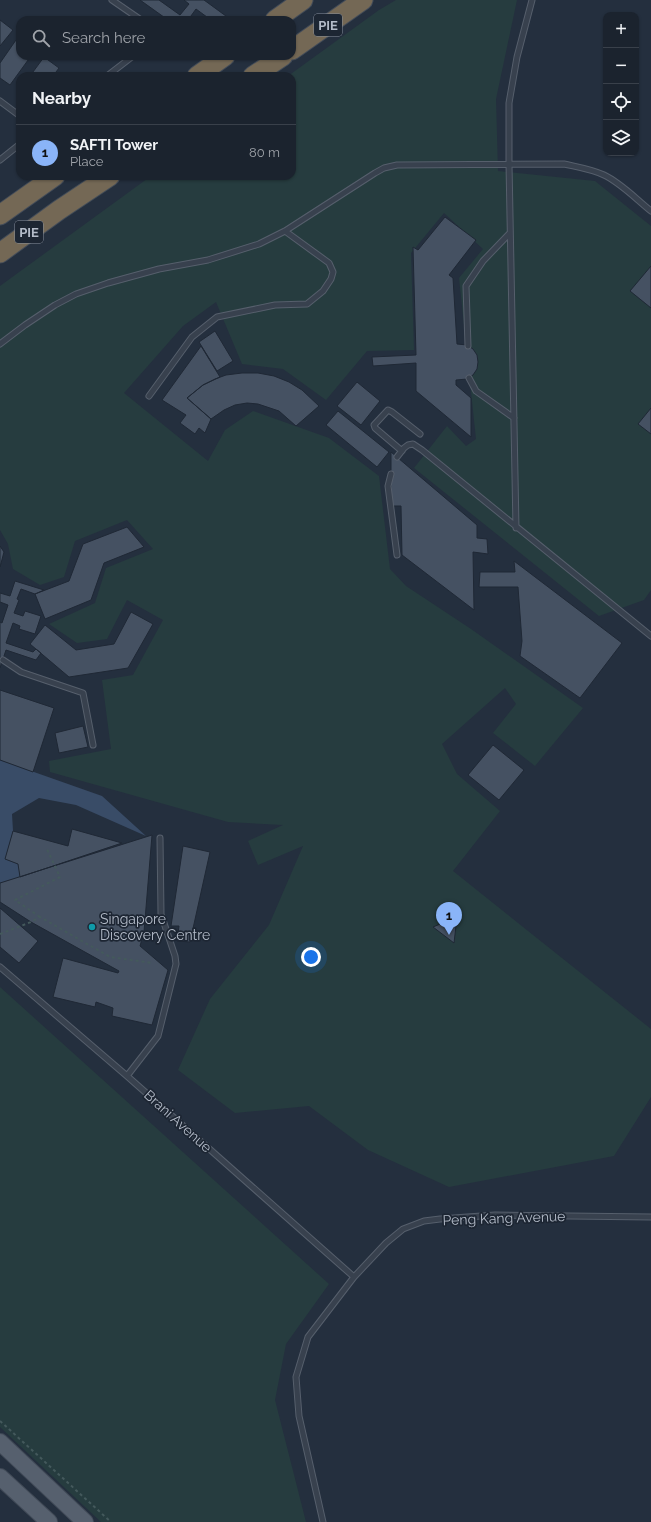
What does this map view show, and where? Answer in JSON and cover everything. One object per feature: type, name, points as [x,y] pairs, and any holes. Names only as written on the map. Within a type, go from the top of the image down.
[{"type":"highway","name":"PIE","points":[[281,16],[303,0]]},
{"type":"highway","name":"PIE","points":[[296,47],[363,0]]},
{"type":"highway","points":[[203,72],[219,60]]},
{"type":"highway","points":[[259,72],[276,60]]},
{"type":"highway","name":"PIE","points":[[0,215],[49,180]]},
{"type":"highway","name":"PIE","points":[[0,253],[58,210],[104,180]]},
{"type":"main road","points":[[0,1442],[80,1520]]},
{"type":"main road","points":[[0,1477],[49,1522]]},
{"type":"lane","points":[[112,0],[135,16]]},
{"type":"lane","points":[[516,528],[508,164],[509,103],[516,57],[532,0]]},
{"type":"lane","points":[[112,72],[128,60]]},
{"type":"lane","points":[[0,101],[16,113]]},
{"type":"lane","points":[[0,160],[16,147]]},
{"type":"lane","points":[[0,344],[55,305],[76,294],[108,283],[159,269],[208,260],[259,244],[285,231],[384,168],[397,165],[564,164],[588,169],[612,179],[651,211]]},
{"type":"lane","points":[[150,396],[192,337],[217,317],[274,305],[307,304],[323,291],[331,279],[333,272],[329,263],[285,231]]},
{"type":"lane","points":[[468,346],[466,286],[483,261],[510,233]]},
{"type":"lane","points":[[469,378],[476,391],[514,418]]},
{"type":"lane","points":[[402,451],[374,428],[374,425],[385,412],[388,410],[392,412],[420,434]]},
{"type":"lane","points":[[397,457],[408,445],[413,444],[422,450],[516,528],[651,636]]},
{"type":"lane","points":[[391,474],[388,486],[396,554]]},
{"type":"lane","points":[[3,660],[21,672],[83,693],[92,745]]},
{"type":"lane","points":[[127,1076],[158,1036],[176,964],[175,956],[161,914],[160,838]]},
{"type":"lane","name":"Brani Avenue","points":[[0,967],[127,1076],[354,1277]]},
{"type":"lane","name":"Peng Kang Avenue","points":[[323,1522],[299,1416],[296,1377],[308,1337],[354,1277],[386,1243],[403,1229],[424,1221],[495,1215],[651,1217]]},
{"type":"path","points":[[46,847],[60,877],[16,900],[40,917],[110,957],[153,963]]},
{"type":"path","points":[[0,934],[40,917]]},
{"type":"path","points":[[0,1421],[111,1522]]},
{"type":"green space","points":[[396,0],[517,0],[496,99],[498,171],[595,181],[651,226],[651,590],[644,600],[599,616],[414,468],[447,426],[466,446],[476,439],[459,278],[483,249],[444,213],[411,253],[414,350],[367,351],[326,400],[283,369],[242,364],[216,302],[183,326],[124,393],[208,461],[225,430],[253,411],[329,438],[379,476],[390,569],[406,586],[471,629],[583,708],[535,766],[493,733],[516,704],[505,688],[442,744],[457,774],[500,811],[453,871],[651,1029],[651,1097],[614,1156],[449,1187],[368,1150],[309,1106],[235,1113],[178,1070],[210,999],[269,925],[303,846],[258,865],[248,841],[283,825],[228,822],[50,772],[49,761],[111,749],[102,680],[133,675],[163,620],[127,600],[107,639],[77,643],[49,624],[95,603],[106,568],[153,549],[127,520],[75,541],[64,577],[40,585],[13,569],[8,544],[0,530],[0,286],[146,180],[296,180],[296,72],[294,72],[379,10]]},
{"type":"green space","points":[[0,987],[329,1284],[286,1344],[275,1400],[306,1522],[101,1522],[0,1427]]},
{"type":"water","points":[[0,760],[102,796],[146,836],[76,805],[39,798],[12,814],[13,831],[5,859],[18,864],[20,877],[0,883]]},
{"type":"building","points":[[140,0],[159,0],[180,15],[189,4],[184,0],[204,0],[226,16],[206,16],[196,9],[191,16],[162,16]]},
{"type":"building","points":[[0,20],[13,30],[0,46]]},
{"type":"building","points":[[16,40],[16,60],[28,60],[19,72],[16,72],[16,77],[10,85],[0,78],[0,63]]},
{"type":"building","points":[[42,60],[48,60],[59,68],[56,72],[33,72]]},
{"type":"building","points":[[445,217],[476,240],[449,275],[453,278],[457,344],[467,345],[473,349],[477,355],[478,362],[477,369],[473,375],[467,379],[456,380],[456,385],[471,398],[471,437],[416,391],[416,363],[373,366],[372,357],[416,355],[413,247],[418,250]]},
{"type":"building","points":[[651,266],[651,308],[630,291]]},
{"type":"building","points":[[215,331],[233,361],[217,371],[199,342]]},
{"type":"building","points":[[201,346],[220,377],[203,385],[187,398],[211,419],[205,433],[199,428],[195,434],[180,423],[186,415],[162,400]]},
{"type":"building","points":[[258,373],[274,376],[289,382],[302,390],[319,406],[296,426],[279,411],[258,404],[247,403],[235,405],[224,410],[211,419],[187,398],[203,385],[215,379],[226,375]]},
{"type":"building","points":[[357,382],[380,401],[361,425],[337,406]]},
{"type":"building","points":[[651,408],[651,434],[638,424]]},
{"type":"building","points":[[338,411],[389,452],[377,467],[326,425]]},
{"type":"building","points":[[391,452],[477,525],[477,538],[487,539],[488,554],[473,552],[474,610],[402,555],[401,506],[391,506]]},
{"type":"building","points":[[127,527],[144,547],[104,563],[91,600],[45,619],[35,594],[69,581],[83,544]]},
{"type":"building","points":[[0,546],[4,552],[0,567]]},
{"type":"building","points":[[514,561],[622,643],[580,698],[520,656],[522,641],[518,587],[479,587],[480,572],[515,572]]},
{"type":"building","points":[[15,581],[44,590],[35,594],[21,589],[14,613],[23,616],[25,611],[41,616],[35,634],[19,629],[20,626],[13,623],[6,643],[33,652],[36,649],[41,653],[36,660],[6,650],[0,668],[0,622],[2,623],[8,605],[0,602],[0,593],[10,596]]},
{"type":"building","points":[[131,612],[153,624],[128,668],[69,677],[30,644],[45,625],[76,650],[114,644]]},
{"type":"building","points":[[0,690],[54,708],[33,772],[0,760]]},
{"type":"building","points":[[83,726],[88,747],[59,753],[55,733]]},
{"type":"building","points":[[493,745],[524,770],[499,800],[468,775]]},
{"type":"building","points":[[72,829],[122,843],[20,877],[18,864],[5,859],[13,831],[68,846]]},
{"type":"building","name":"Singapore Discovery Centre","points":[[152,835],[144,932],[140,946],[168,970],[152,1025],[112,1016],[113,1008],[96,1002],[95,1007],[53,997],[63,958],[118,973],[119,971],[31,922],[0,902],[0,883]]},
{"type":"building","points":[[183,846],[210,852],[190,942],[177,941],[179,926],[171,926]]},
{"type":"building","points":[[0,908],[38,941],[19,963],[0,947]]},
{"type":"building","points":[[457,917],[454,943],[433,927]]},
{"type":"place","name":"Singapore Discovery Centre","points":[[92,927]]},
{"type":"place","name":"SAFTI Tower","points":[[449,935]]}]
